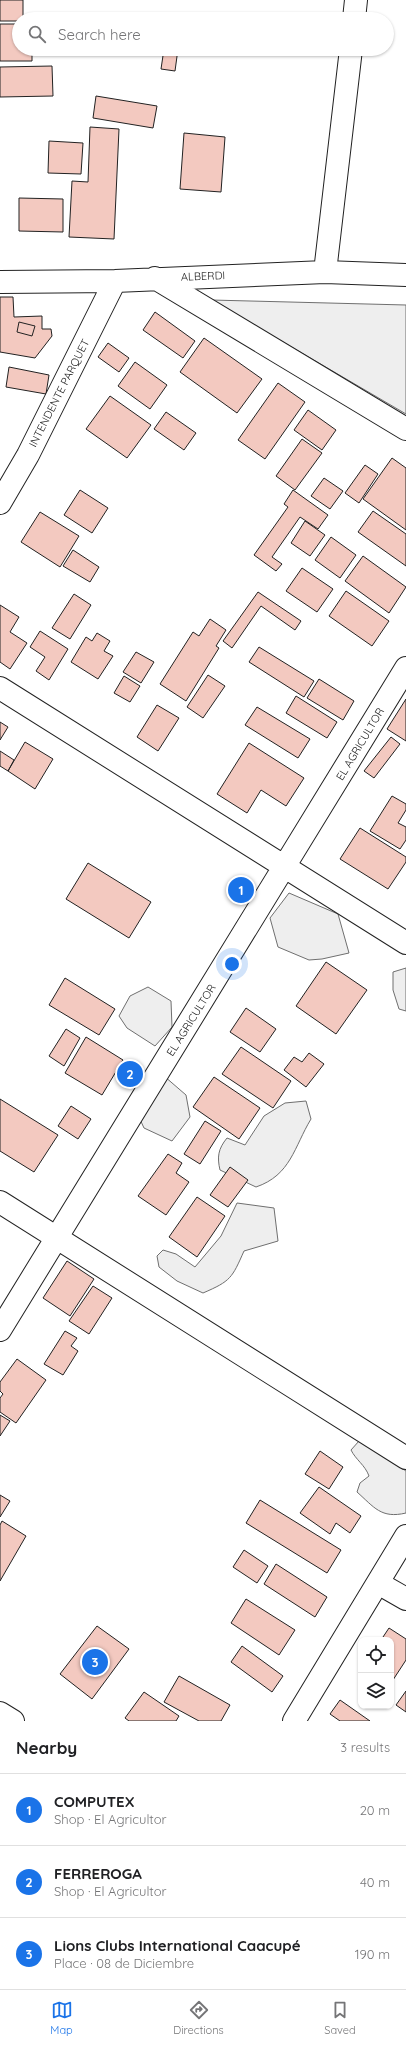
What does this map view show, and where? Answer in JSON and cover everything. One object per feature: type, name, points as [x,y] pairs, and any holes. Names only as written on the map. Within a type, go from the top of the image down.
[{"type":"street","points":[[355,12],[356,0]]},
{"type":"street","points":[[325,272],[350,56]]},
{"type":"street","name":"ALBERDI","points":[[0,282],[115,281],[155,278],[325,272],[406,275]]},
{"type":"street","points":[[155,278],[406,429]]},
{"type":"street","name":"INTENDENTE PARQUET","points":[[0,503],[28,455],[115,281]]},
{"type":"street","name":"EL AGRICULTOR","points":[[0,1330],[285,868],[406,668]]},
{"type":"street","points":[[0,688],[406,943]]},
{"type":"street","points":[[0,1202],[58,1237],[406,1458]]},
{"type":"street","points":[[294,1721],[406,1536]]},
{"type":"street","points":[[378,1583],[406,1599]]},
{"type":"street","points":[[0,1713],[13,1721]]},
{"type":"shaded area","points":[[211,300],[406,305],[406,414]]},
{"type":"shaded area","points":[[289,893],[338,914],[349,953],[322,959],[309,960],[278,947],[270,918]]},
{"type":"shaded area","points":[[406,968],[406,1011],[399,1009],[393,990],[393,972]]},
{"type":"shaded area","points":[[148,987],[171,1001],[172,1027],[155,1046],[127,1028],[119,1016],[130,996]]},
{"type":"shaded area","points":[[164,1076],[186,1095],[190,1117],[172,1141],[144,1128],[138,1115]]},
{"type":"shaded area","points":[[306,1101],[311,1119],[290,1159],[277,1175],[268,1182],[256,1187],[220,1170],[219,1153],[227,1138],[245,1145],[264,1116],[285,1103]]},
{"type":"shaded area","points":[[237,1203],[274,1208],[278,1241],[244,1251],[230,1278],[220,1285],[203,1293],[177,1281],[159,1267],[157,1256],[163,1250],[176,1254],[195,1267],[221,1236]]},
{"type":"shaded area","points":[[359,1441],[406,1471],[406,1513],[384,1513],[373,1507],[357,1492],[360,1483],[369,1476],[351,1450]]},
{"type":"building","points":[[0,0],[23,0],[23,12],[12,12],[12,21],[0,21]]},
{"type":"building","points":[[0,24],[12,24],[12,56],[32,56],[32,61],[0,61]]},
{"type":"building","points":[[163,56],[177,56],[175,71],[161,69]]},
{"type":"building","points":[[52,66],[53,96],[0,97],[0,67]]},
{"type":"building","points":[[96,96],[157,106],[153,128],[93,118]]},
{"type":"building","points":[[90,127],[119,129],[114,239],[69,237],[72,181],[88,182]]},
{"type":"building","points":[[184,133],[225,137],[221,192],[180,189]]},
{"type":"building","points":[[49,141],[83,143],[81,174],[48,173]]},
{"type":"building","points":[[19,198],[63,199],[63,232],[19,231]]},
{"type":"building","points":[[0,297],[13,297],[14,317],[42,316],[42,329],[51,329],[52,336],[35,358],[0,352]]},
{"type":"building","points":[[155,312],[195,341],[183,358],[143,330]]},
{"type":"building","points":[[19,322],[35,326],[32,336],[17,332]]},
{"type":"building","points":[[204,338],[262,379],[237,413],[180,372]]},
{"type":"building","points":[[108,343],[129,358],[119,372],[98,357]]},
{"type":"building","points":[[135,362],[167,385],[150,409],[118,386]]},
{"type":"building","points":[[9,367],[49,375],[46,394],[6,387]]},
{"type":"building","points":[[278,383],[305,402],[265,459],[238,440]]},
{"type":"building","points":[[110,396],[151,425],[127,458],[86,429]]},
{"type":"building","points":[[308,410],[336,430],[322,450],[294,430]]},
{"type":"building","points":[[166,412],[196,433],[184,450],[154,429]]},
{"type":"building","points":[[302,439],[322,453],[295,490],[276,476]]},
{"type":"building","points":[[392,458],[406,468],[406,530],[363,499]]},
{"type":"building","points":[[365,465],[378,474],[359,503],[345,493]]},
{"type":"building","points":[[324,478],[343,491],[330,509],[311,496]]},
{"type":"building","points":[[80,490],[108,508],[92,533],[64,515]]},
{"type":"building","points":[[293,490],[328,515],[318,529],[300,517],[272,557],[282,564],[276,571],[254,555],[288,507],[284,504]]},
{"type":"building","points":[[373,511],[406,534],[406,566],[358,532]]},
{"type":"building","points":[[40,512],[79,536],[60,567],[21,542]]},
{"type":"building","points":[[305,521],[325,535],[310,556],[291,543]]},
{"type":"building","points":[[331,537],[356,555],[340,578],[315,560]]},
{"type":"building","points":[[73,550],[99,567],[90,582],[63,566]]},
{"type":"building","points":[[363,556],[406,587],[389,613],[345,581]]},
{"type":"building","points":[[302,568],[333,589],[317,612],[286,591]]},
{"type":"building","points":[[346,591],[389,621],[372,646],[329,616]]},
{"type":"building","points":[[258,592],[301,621],[295,630],[261,606],[232,648],[223,641]]},
{"type":"building","points":[[74,594],[91,605],[70,639],[52,628]]},
{"type":"building","points":[[0,605],[19,617],[10,632],[27,643],[10,669],[0,662]]},
{"type":"building","points":[[210,619],[226,630],[216,646],[219,648],[186,701],[160,684],[193,632],[199,636]]},
{"type":"building","points":[[40,631],[68,649],[49,680],[36,671],[45,657],[30,647]]},
{"type":"building","points":[[97,633],[110,641],[104,651],[113,656],[98,679],[71,662],[86,637],[92,641]]},
{"type":"building","points":[[259,647],[314,681],[304,697],[249,662]]},
{"type":"building","points":[[136,652],[154,662],[141,683],[123,672]]},
{"type":"building","points":[[208,675],[225,686],[203,718],[187,707]]},
{"type":"building","points":[[124,676],[140,686],[130,702],[114,693]]},
{"type":"building","points":[[319,679],[354,701],[343,720],[307,698]]},
{"type":"building","points":[[296,696],[337,722],[327,738],[286,713]]},
{"type":"building","points":[[406,699],[406,741],[387,729]]},
{"type":"building","points":[[157,705],[179,718],[158,751],[137,737]]},
{"type":"building","points":[[257,707],[310,739],[298,758],[245,725]]},
{"type":"building","points":[[0,722],[8,727],[0,740]]},
{"type":"building","points":[[391,737],[400,744],[374,778],[364,771]]},
{"type":"building","points":[[25,742],[53,759],[35,789],[8,771]]},
{"type":"building","points":[[249,743],[304,778],[286,806],[261,790],[247,813],[217,794]]},
{"type":"building","points":[[0,751],[14,760],[8,771],[0,766]]},
{"type":"building","points":[[392,796],[406,804],[406,810],[398,823],[406,827],[406,840],[400,849],[370,831]]},
{"type":"building","points":[[360,828],[406,857],[406,862],[388,889],[340,859]]},
{"type":"building","points":[[88,863],[151,902],[129,938],[66,899]]},
{"type":"building","points":[[326,962],[367,990],[336,1034],[296,1006]]},
{"type":"building","points":[[65,978],[115,1009],[99,1035],[49,1005]]},
{"type":"building","points":[[246,1008],[276,1029],[260,1052],[230,1032]]},
{"type":"building","points":[[66,1029],[80,1038],[64,1066],[49,1056]]},
{"type":"building","points":[[86,1037],[123,1060],[102,1095],[65,1073]]},
{"type":"building","points":[[241,1047],[291,1081],[273,1108],[222,1074]]},
{"type":"building","points":[[309,1053],[324,1064],[306,1087],[284,1070],[294,1057],[302,1062]]},
{"type":"building","points":[[214,1077],[260,1108],[239,1139],[193,1107]]},
{"type":"building","points":[[0,1099],[58,1135],[34,1172],[0,1151]]},
{"type":"building","points":[[71,1106],[91,1119],[78,1139],[58,1126]]},
{"type":"building","points":[[205,1121],[221,1131],[200,1164],[184,1154]]},
{"type":"building","points":[[168,1154],[182,1163],[176,1173],[189,1182],[166,1215],[138,1196]]},
{"type":"building","points":[[230,1167],[248,1180],[228,1207],[210,1195]]},
{"type":"building","points":[[197,1197],[225,1216],[197,1257],[169,1237]]},
{"type":"building","points":[[67,1261],[94,1279],[70,1316],[43,1298]]},
{"type":"building","points":[[93,1286],[112,1298],[89,1334],[69,1321]]},
{"type":"building","points":[[65,1331],[77,1338],[71,1346],[78,1351],[63,1375],[44,1364]]},
{"type":"building","points":[[17,1359],[46,1380],[16,1423],[0,1412],[0,1398],[3,1394],[0,1391],[0,1382]]},
{"type":"building","points":[[0,1415],[10,1421],[0,1436]]},
{"type":"building","points":[[320,1451],[343,1467],[329,1489],[305,1474]]},
{"type":"building","points":[[319,1487],[361,1516],[350,1533],[336,1523],[330,1534],[300,1513]]},
{"type":"building","points":[[0,1495],[10,1501],[0,1517]]},
{"type":"building","points":[[260,1500],[341,1550],[327,1573],[246,1523]]},
{"type":"building","points":[[2,1521],[26,1536],[0,1581],[0,1525]]},
{"type":"building","points":[[244,1550],[268,1566],[257,1583],[233,1567]]},
{"type":"building","points":[[276,1564],[327,1597],[315,1617],[264,1584]]},
{"type":"building","points":[[246,1599],[295,1630],[279,1655],[231,1623]]},
{"type":"building","points":[[97,1626],[129,1649],[92,1699],[60,1674]]},
{"type":"building","points":[[389,1628],[406,1639],[406,1660],[394,1678],[394,1637],[383,1637]]},
{"type":"building","points":[[242,1646],[283,1676],[272,1692],[231,1662]]},
{"type":"building","points":[[179,1676],[230,1705],[221,1721],[199,1721],[164,1702]]},
{"type":"building","points":[[406,1691],[406,1712],[396,1705]]},
{"type":"building","points":[[144,1692],[179,1716],[176,1721],[129,1721],[125,1718]]},
{"type":"building","points":[[340,1700],[370,1721],[340,1721],[330,1714]]},
{"type":"place","name":"COMPUTEX","points":[[241,890]]},
{"type":"place","name":"FERREROGA","points":[[130,1074]]},
{"type":"place","name":"Lions Clubs International Caacupé","points":[[95,1662]]}]
